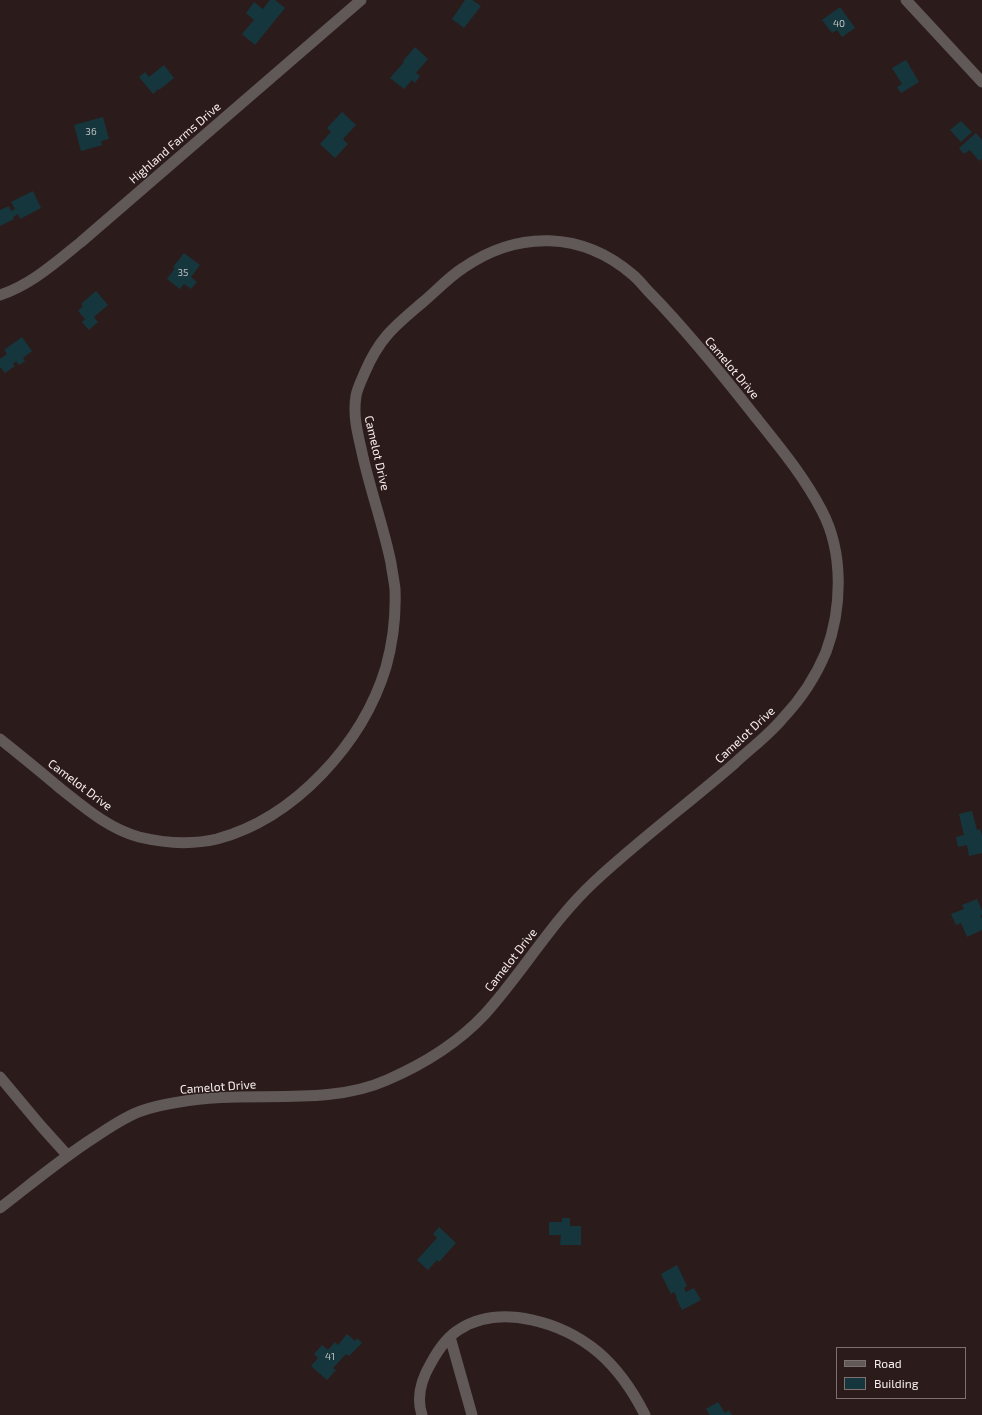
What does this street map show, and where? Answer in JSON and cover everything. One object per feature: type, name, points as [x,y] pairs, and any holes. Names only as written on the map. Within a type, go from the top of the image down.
[{"type":"street","name":"Highland Farms Drive","points":[[0,295],[13,291],[48,268],[81,242],[361,0]]},
{"type":"street","points":[[906,0],[982,82]]},
{"type":"street","name":"Camelot Drive","points":[[0,739],[94,815],[130,835],[171,844],[213,840],[253,826],[290,803],[321,775],[348,743],[370,707],[385,668],[394,627],[395,585],[387,543],[364,462],[355,421],[356,392],[373,353],[390,330],[464,267],[501,248],[528,241],[556,240],[584,247],[609,258],[632,274],[662,305],[718,369],[778,445],[803,479],[824,515],[834,541],[838,568],[837,610],[826,651],[807,688],[781,722],[718,778],[589,886],[560,918],[482,1017],[451,1045],[415,1068],[376,1085],[349,1092],[321,1095],[222,1098],[181,1101],[140,1112],[116,1124],[68,1156],[0,1208]]},
{"type":"street","points":[[0,1077],[68,1156]]},
{"type":"street","points":[[422,1415],[419,1403],[421,1386],[427,1370],[434,1358],[450,1337],[460,1329],[469,1325],[485,1319],[501,1316],[528,1319],[551,1326],[584,1341],[609,1362],[628,1384],[645,1415]]},
{"type":"street","points":[[450,1337],[472,1415]]},
{"type":"building","points":[[270,0],[275,0],[285,8],[255,45],[242,34],[254,20],[246,13],[254,2],[263,9]]},
{"type":"building","points":[[465,0],[472,0],[481,6],[464,28],[452,19]]},
{"type":"building","points":[[840,7],[855,28],[842,37],[837,30],[832,33],[822,20]]},
{"type":"building","points":[[415,47],[428,59],[416,73],[420,76],[415,83],[412,80],[404,89],[390,78]]},
{"type":"building","points":[[906,60],[919,82],[901,93],[897,87],[902,84],[892,68]]},
{"type":"building","points":[[164,65],[174,78],[153,94],[139,77],[145,72],[149,77]]},
{"type":"building","points":[[342,112],[356,125],[343,139],[348,144],[335,158],[320,144],[331,132],[327,128]]},
{"type":"building","points":[[103,117],[109,139],[101,141],[102,145],[81,151],[74,125]]},
{"type":"building","points":[[961,121],[972,132],[961,142],[950,130]]},
{"type":"building","points":[[976,133],[982,140],[982,159],[979,161],[970,150],[964,154],[959,148]]},
{"type":"building","points":[[33,191],[41,208],[20,219],[18,214],[13,217],[14,219],[0,226],[0,210],[9,206],[11,211],[15,209],[11,202]]},
{"type":"building","points":[[184,253],[200,265],[191,277],[197,282],[191,289],[184,284],[180,289],[167,279],[175,268],[173,267]]},
{"type":"building","points":[[96,291],[108,305],[94,317],[98,322],[89,330],[82,322],[85,319],[78,311],[83,306],[81,304]]},
{"type":"building","points":[[22,337],[32,351],[23,358],[25,361],[19,365],[16,361],[13,364],[15,366],[5,373],[0,367],[0,359],[7,354],[4,350]]},
{"type":"building","points":[[972,811],[977,830],[980,829],[982,836],[982,853],[969,856],[967,845],[958,847],[956,837],[964,835],[959,814]]},
{"type":"building","points":[[977,899],[982,911],[982,915],[980,915],[982,919],[982,930],[967,937],[961,923],[956,925],[951,914],[964,909],[962,905]]},
{"type":"building","points":[[562,1218],[570,1218],[570,1226],[581,1226],[581,1245],[560,1245],[561,1235],[549,1235],[549,1222],[562,1222]]},
{"type":"building","points":[[439,1227],[456,1243],[439,1262],[437,1260],[428,1270],[417,1260],[437,1238],[433,1234]]},
{"type":"building","points":[[677,1265],[687,1286],[684,1288],[686,1292],[694,1288],[701,1300],[682,1310],[676,1298],[677,1297],[674,1292],[671,1294],[661,1274]]},
{"type":"building","points":[[347,1334],[355,1341],[357,1338],[362,1343],[349,1356],[346,1354],[333,1368],[336,1370],[327,1380],[311,1366],[318,1358],[314,1354],[322,1345],[328,1350],[335,1342],[338,1345]]},
{"type":"building","points":[[718,1402],[725,1413],[729,1410],[732,1415],[710,1415],[706,1409]]}]
